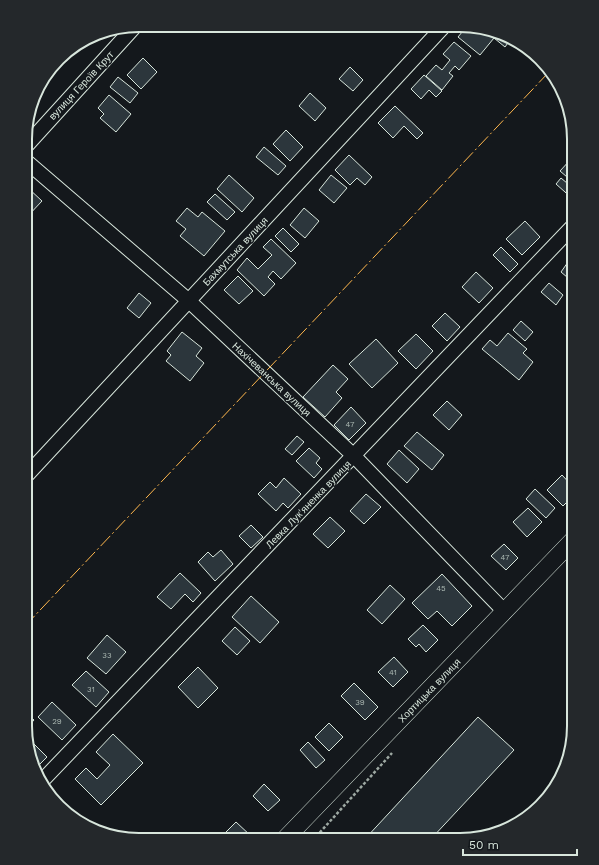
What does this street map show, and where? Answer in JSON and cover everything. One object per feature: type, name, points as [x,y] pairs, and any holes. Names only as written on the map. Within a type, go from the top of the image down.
[{"type":"street","name":"Бахмутська вулиця","points":[[32,469],[438,32]]},
{"type":"street","name":"вулиця Героїв Крут","points":[[32,139],[129,33]]},
{"type":"street","name":"Нахічеванська вулиця","points":[[32,166],[189,301],[354,456],[505,612]]},
{"type":"street","name":"Левка Лук'яненка вулиця","points":[[46,778],[567,232]]},
{"type":"street","name":"Хортицька вулиця","points":[[291,833],[567,546]]},
{"type":"building","points":[[462,32],[474,33],[488,36],[501,40],[508,43],[505,47],[494,38],[480,55],[458,37]]},
{"type":"building","points":[[454,42],[471,56],[459,70],[455,66],[449,73],[453,76],[442,90],[426,76],[436,65],[442,70],[450,60],[443,54]]},
{"type":"building","points":[[143,58],[157,72],[141,89],[127,75]]},
{"type":"building","points":[[350,67],[363,80],[353,91],[339,79]]},
{"type":"building","points":[[424,75],[442,91],[436,97],[429,90],[421,99],[411,89]]},
{"type":"building","points":[[118,77],[138,93],[130,103],[110,87]]},
{"type":"building","points":[[310,93],[326,108],[315,121],[299,106]]},
{"type":"building","points":[[109,95],[131,114],[116,132],[100,118],[104,114],[98,108]]},
{"type":"building","points":[[395,106],[423,133],[417,139],[404,126],[393,138],[378,123]]},
{"type":"building","points":[[286,130],[303,147],[290,161],[273,144]]},
{"type":"building","points":[[264,147],[286,166],[278,175],[256,157]]},
{"type":"building","points":[[349,155],[372,177],[365,185],[357,178],[350,185],[335,170]]},
{"type":"building","points":[[567,163],[567,177],[560,171]]},
{"type":"building","points":[[229,175],[254,198],[242,212],[217,189]]},
{"type":"building","points":[[331,175],[347,188],[334,203],[319,190]]},
{"type":"building","points":[[561,178],[567,183],[567,194],[556,184]]},
{"type":"building","points":[[32,192],[42,201],[32,212]]},
{"type":"building","points":[[215,194],[235,212],[227,220],[207,202]]},
{"type":"building","points":[[187,208],[198,217],[202,212],[225,231],[204,256],[180,236],[186,229],[176,221]]},
{"type":"building","points":[[304,208],[319,221],[305,238],[290,225]]},
{"type":"building","points":[[525,221],[540,237],[522,255],[506,239]]},
{"type":"building","points":[[283,228],[299,244],[291,252],[275,236]]},
{"type":"building","points":[[271,239],[296,263],[281,279],[273,271],[268,277],[275,284],[264,296],[237,270],[247,258],[258,269],[272,255],[263,247]]},
{"type":"building","points":[[501,247],[518,264],[510,272],[493,255]]},
{"type":"building","points":[[567,263],[567,277],[561,272]]},
{"type":"building","points":[[476,272],[493,288],[479,303],[462,287]]},
{"type":"building","points":[[238,276],[253,291],[239,304],[224,290]]},
{"type":"building","points":[[549,283],[563,295],[556,305],[541,292]]},
{"type":"building","points":[[139,293],[151,303],[139,318],[127,308]]},
{"type":"building","points":[[445,313],[460,327],[447,341],[432,326]]},
{"type":"building","points":[[521,321],[533,332],[525,341],[513,330]]},
{"type":"building","points":[[182,332],[202,348],[196,356],[204,363],[190,381],[166,361],[171,355],[167,351]]},
{"type":"building","points":[[508,333],[527,349],[523,353],[533,362],[519,380],[482,349],[490,340],[497,346]]},
{"type":"building","points":[[416,334],[433,351],[416,369],[398,351]]},
{"type":"building","points":[[376,339],[398,363],[372,388],[349,364]]},
{"type":"building","points":[[333,365],[348,379],[336,392],[342,398],[325,417],[303,397]]},
{"type":"building","points":[[447,401],[462,415],[449,430],[433,415]]},
{"type":"building","points":[[351,407],[366,423],[349,440],[334,425]]},
{"type":"building","points":[[417,432],[444,455],[432,470],[404,446]]},
{"type":"building","points":[[297,436],[304,442],[292,455],[285,449]]},
{"type":"building","points":[[309,448],[320,458],[316,463],[322,469],[314,478],[296,461]]},
{"type":"building","points":[[399,450],[419,469],[407,483],[387,464]]},
{"type":"building","points":[[562,475],[567,480],[567,502],[563,506],[547,490]]},
{"type":"building","points":[[284,478],[301,494],[288,508],[283,503],[276,511],[258,494],[270,482],[276,488]]},
{"type":"building","points":[[535,489],[555,508],[546,518],[526,499]]},
{"type":"building","points":[[366,494],[381,507],[364,524],[350,511]]},
{"type":"building","points":[[528,508],[542,522],[527,537],[513,522]]},
{"type":"building","points":[[330,517],[345,531],[328,548],[313,534]]},
{"type":"building","points":[[251,525],[263,537],[251,548],[239,536]]},
{"type":"building","points":[[504,544],[518,558],[506,570],[491,556]]},
{"type":"building","points":[[221,550],[233,564],[215,581],[198,562],[208,552],[213,557]]},
{"type":"building","points":[[180,573],[201,593],[193,602],[185,594],[171,609],[157,597]]},
{"type":"building","points":[[442,574],[472,606],[452,626],[437,611],[428,619],[412,603]]},
{"type":"building","points":[[390,585],[405,599],[382,624],[367,610]]},
{"type":"building","points":[[251,596],[279,622],[260,643],[232,617]]},
{"type":"building","points":[[423,625],[438,640],[426,652],[419,644],[416,647],[408,639]]},
{"type":"building","points":[[235,627],[250,641],[237,655],[222,641]]},
{"type":"building","points":[[107,635],[126,652],[106,674],[87,658]]},
{"type":"building","points":[[394,657],[408,672],[393,687],[378,672]]},
{"type":"building","points":[[198,667],[218,688],[198,708],[178,687]]},
{"type":"building","points":[[86,671],[109,692],[96,707],[72,685]]},
{"type":"building","points":[[354,683],[378,707],[365,720],[341,696]]},
{"type":"building","points":[[52,702],[76,725],[62,740],[38,717]]},
{"type":"building","points":[[478,717],[514,750],[437,833],[370,833]]},
{"type":"building","points":[[329,723],[343,737],[329,751],[315,737]]},
{"type":"building","points":[[113,734],[143,763],[101,805],[75,779],[86,768],[97,779],[110,765],[96,752]]},
{"type":"building","points":[[308,742],[325,760],[316,768],[300,750]]},
{"type":"building","points":[[34,744],[47,757],[40,764]]},
{"type":"building","points":[[264,784],[280,800],[268,811],[253,796]]},
{"type":"building","points":[[236,822],[248,833],[225,833]]},
{"type":"power","points":[[32,619],[546,76]]}]
